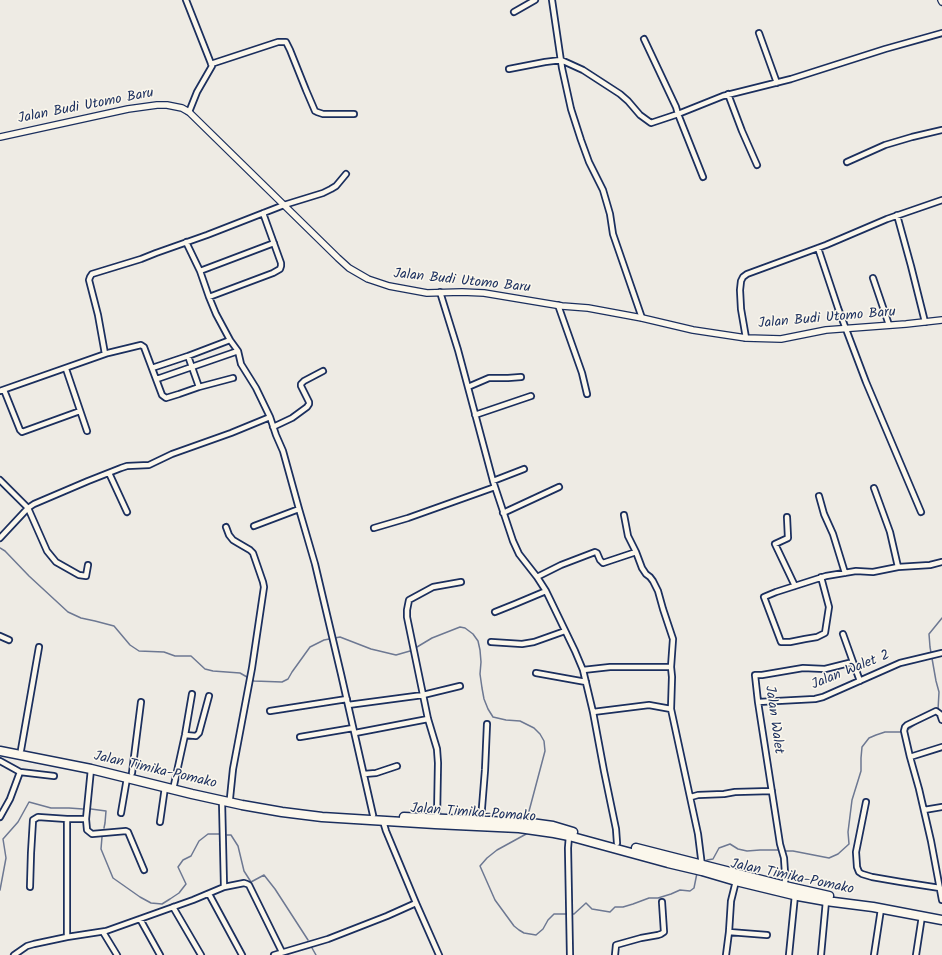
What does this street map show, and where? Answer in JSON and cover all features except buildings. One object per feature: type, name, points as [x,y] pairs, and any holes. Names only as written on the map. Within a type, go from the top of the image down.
[{"type":"highway","name":"Jalan Timika-Pomako","points":[[0,746],[129,776],[192,794],[226,799],[304,810],[480,820],[553,826],[617,843],[736,881],[826,901],[942,920]]},
{"type":"highway","name":"Jalan Timika-Pomako","points":[[0,751],[174,785],[258,808],[303,815],[538,830],[678,862],[702,866],[823,895],[942,914]]},
{"type":"street","points":[[186,0],[212,64],[189,112]]},
{"type":"street","points":[[514,12],[535,0]]},
{"type":"street","points":[[552,0],[564,81],[581,140],[589,162],[603,190],[610,214],[613,234],[642,318]]},
{"type":"street","points":[[760,33],[777,83]]},
{"type":"street","points":[[509,69],[561,60],[582,70],[620,94],[640,115],[651,123],[728,94],[777,83],[885,49],[942,33]]},
{"type":"street","points":[[644,38],[676,107],[703,177]]},
{"type":"street","points":[[212,64],[278,42],[286,42],[315,111],[324,114],[354,114]]},
{"type":"street","points":[[728,94],[757,165]]},
{"type":"street","name":"Jalan Budi Utomo Baru","points":[[0,137],[135,108],[157,105],[182,108],[189,112],[349,268],[368,279],[389,286],[427,292],[462,292],[484,294],[588,308],[642,318],[693,330],[746,338],[781,338],[826,330],[942,320]]},
{"type":"street","points":[[846,162],[900,140],[942,130]]},
{"type":"street","points":[[105,354],[98,315],[89,280],[92,274],[141,259],[208,235],[284,205],[331,189],[339,183],[346,174]]},
{"type":"street","points":[[746,338],[741,309],[740,290],[741,281],[747,274],[818,248],[897,215],[942,200]]},
{"type":"street","points":[[209,297],[280,269],[281,263],[263,213]]},
{"type":"street","points":[[897,215],[925,322]]},
{"type":"street","points":[[186,242],[200,271],[219,320],[238,351],[241,364],[256,388],[274,426],[283,451],[298,509],[318,574],[373,815]]},
{"type":"street","points":[[200,271],[274,243]]},
{"type":"street","points":[[818,248],[845,328],[866,382],[921,512]]},
{"type":"street","points":[[873,278],[889,325]]},
{"type":"street","points":[[440,292],[458,350],[493,481],[516,548],[546,590],[583,670],[593,712],[617,843]]},
{"type":"street","points":[[558,305],[583,377],[587,394]]},
{"type":"street","points":[[152,368],[230,340]]},
{"type":"street","points":[[80,411],[22,432],[2,390],[66,369],[80,362],[129,347],[141,345],[144,347],[162,395],[166,398],[199,387],[234,378]]},
{"type":"street","points":[[156,379],[238,351]]},
{"type":"street","points":[[188,356],[199,387]]},
{"type":"street","points":[[66,369],[87,431]]},
{"type":"street","points":[[274,426],[292,418],[307,407],[309,404],[301,384],[323,371]]},
{"type":"street","points":[[468,387],[489,378],[520,377]]},
{"type":"street","points":[[475,415],[531,396]]},
{"type":"street","points":[[0,538],[28,508],[46,499],[127,466],[149,465],[172,454],[270,417]]},
{"type":"street","points":[[493,481],[524,469]]},
{"type":"street","points":[[109,473],[127,512]]},
{"type":"street","points":[[0,480],[28,508],[47,551],[56,562],[79,575],[86,576],[88,565]]},
{"type":"street","points":[[374,528],[408,518],[495,487]]},
{"type":"street","points":[[503,513],[559,487]]},
{"type":"street","points":[[874,488],[890,532],[898,566]]},
{"type":"street","points":[[819,496],[845,573]]},
{"type":"street","points":[[254,526],[298,509]]},
{"type":"street","points":[[624,515],[628,536],[642,568],[653,581],[658,590],[673,639],[671,709],[691,797],[700,845],[702,866]]},
{"type":"street","points":[[787,517],[788,538],[775,544],[795,586]]},
{"type":"street","points":[[224,887],[226,799],[248,692],[264,587],[253,553],[233,540],[226,528]]},
{"type":"street","points":[[537,577],[567,562],[595,552],[603,563],[636,552]]},
{"type":"street","points":[[821,577],[829,607],[825,633],[816,638],[781,642],[764,597],[821,577],[856,571],[873,572],[898,566],[930,565],[942,562]]},
{"type":"street","points":[[437,818],[438,756],[435,739],[428,719],[407,617],[407,610],[409,600],[433,587],[461,582]]},
{"type":"street","points":[[495,612],[546,590]]},
{"type":"street","points":[[491,642],[522,644],[534,642],[565,631]]},
{"type":"street","points":[[843,634],[860,680]]},
{"type":"street","points":[[0,636],[9,640]]},
{"type":"street","points":[[21,750],[39,647]]},
{"type":"street","name":"Jalan Walet 2","points":[[758,702],[815,699],[823,697],[900,663],[942,653]]},
{"type":"street","name":"Jalan Walet","points":[[785,886],[784,858],[780,844],[758,702],[756,675],[803,668],[825,669],[853,662]]},
{"type":"street","points":[[583,670],[610,667],[671,667]]},
{"type":"street","points":[[536,672],[586,682]]},
{"type":"street","points":[[348,705],[423,695],[460,686]]},
{"type":"street","points":[[174,785],[185,736],[192,694]]},
{"type":"street","points":[[185,736],[196,736],[199,733],[209,696]]},
{"type":"street","points":[[270,711],[347,699]]},
{"type":"street","points":[[121,813],[129,776],[140,702]]},
{"type":"street","points":[[593,712],[649,705],[671,709]]},
{"type":"street","points":[[942,720],[938,712],[919,718],[907,725],[904,731],[931,841],[942,900]]},
{"type":"street","points":[[355,734],[428,719]]},
{"type":"street","points":[[480,820],[485,770],[487,724]]},
{"type":"street","points":[[300,737],[353,728]]},
{"type":"street","points":[[910,757],[942,747]]},
{"type":"street","points":[[0,761],[20,772],[54,776]]},
{"type":"street","points":[[364,774],[376,773],[397,766]]},
{"type":"street","points":[[91,769],[86,819],[87,830],[92,834],[124,830],[128,832],[144,870]]},
{"type":"street","points":[[0,817],[10,799],[20,772]]},
{"type":"street","points":[[160,822],[165,787]]},
{"type":"street","points":[[691,797],[698,795],[772,791]]},
{"type":"street","points":[[866,802],[856,852],[857,868],[859,872],[872,877],[940,888]]},
{"type":"street","points":[[924,810],[942,807]]},
{"type":"street","points":[[30,887],[30,853],[33,820],[38,817],[86,819]]},
{"type":"street","points":[[67,819],[67,937]]},
{"type":"street","points":[[383,821],[439,955]]},
{"type":"street","points":[[569,836],[570,955]]},
{"type":"street","points":[[726,955],[731,901],[736,881]]},
{"type":"street","points":[[14,955],[30,945],[67,937],[103,932],[209,894],[224,887],[244,883],[249,885],[282,952]]},
{"type":"street","points":[[209,894],[242,955]]},
{"type":"street","points":[[789,955],[795,895]]},
{"type":"street","points":[[821,955],[826,901]]},
{"type":"street","points":[[614,955],[616,945],[658,935],[664,932],[662,902]]},
{"type":"street","points":[[274,955],[328,939],[416,903]]},
{"type":"street","points":[[173,907],[201,955]]},
{"type":"street","points":[[874,955],[880,909]]},
{"type":"street","points":[[916,955],[922,916]]},
{"type":"street","points":[[140,919],[160,955]]},
{"type":"street","points":[[103,932],[117,955]]},
{"type":"street","points":[[729,932],[767,934]]},
{"type":"waterway","points":[[0,548],[5,551],[29,576],[68,612],[81,618],[114,626],[130,645],[139,651],[164,652],[175,656],[191,656],[205,669],[240,673],[254,681],[282,682],[288,679],[310,647],[324,640],[340,637],[371,649],[396,655],[410,651]]},
{"type":"waterway","points":[[938,710],[939,692],[930,647],[929,634],[942,618]]},
{"type":"waterway","points":[[417,647],[432,638],[460,627],[465,628],[473,634],[478,641],[481,662],[480,674],[484,699],[493,717],[520,721],[534,728],[540,734],[544,741],[545,751],[528,815],[531,820]]},
{"type":"waterway","points":[[906,731],[920,721],[934,714]]},
{"type":"waterway","points":[[786,851],[829,858],[838,854],[849,844],[848,832],[852,800],[861,771],[862,747],[869,738],[876,735],[885,732],[900,732]]},
{"type":"waterway","points":[[0,890],[6,858],[3,839],[18,822],[29,802],[51,808],[83,809]]},
{"type":"waterway","points":[[91,809],[106,811],[104,828]]},
{"type":"waterway","points":[[528,833],[497,850],[480,866],[495,900],[514,926],[524,933],[536,935],[543,929],[548,920],[554,914],[574,914],[586,903],[592,909],[610,912],[615,907],[623,907],[649,898],[658,898],[680,890],[690,891],[694,888],[697,873]]},
{"type":"waterway","points":[[102,837],[101,849],[113,878],[151,903],[162,904],[179,893],[186,884],[178,867],[183,860],[191,856],[199,841],[208,834],[219,834]]},
{"type":"waterway","points":[[227,835],[231,835],[238,846],[244,871],[251,882],[264,875],[275,889],[308,940]]},
{"type":"waterway","points":[[705,862],[713,859],[719,848],[730,844],[738,849],[747,851],[779,850]]},
{"type":"waterway","points":[[312,948],[316,955]]}]
